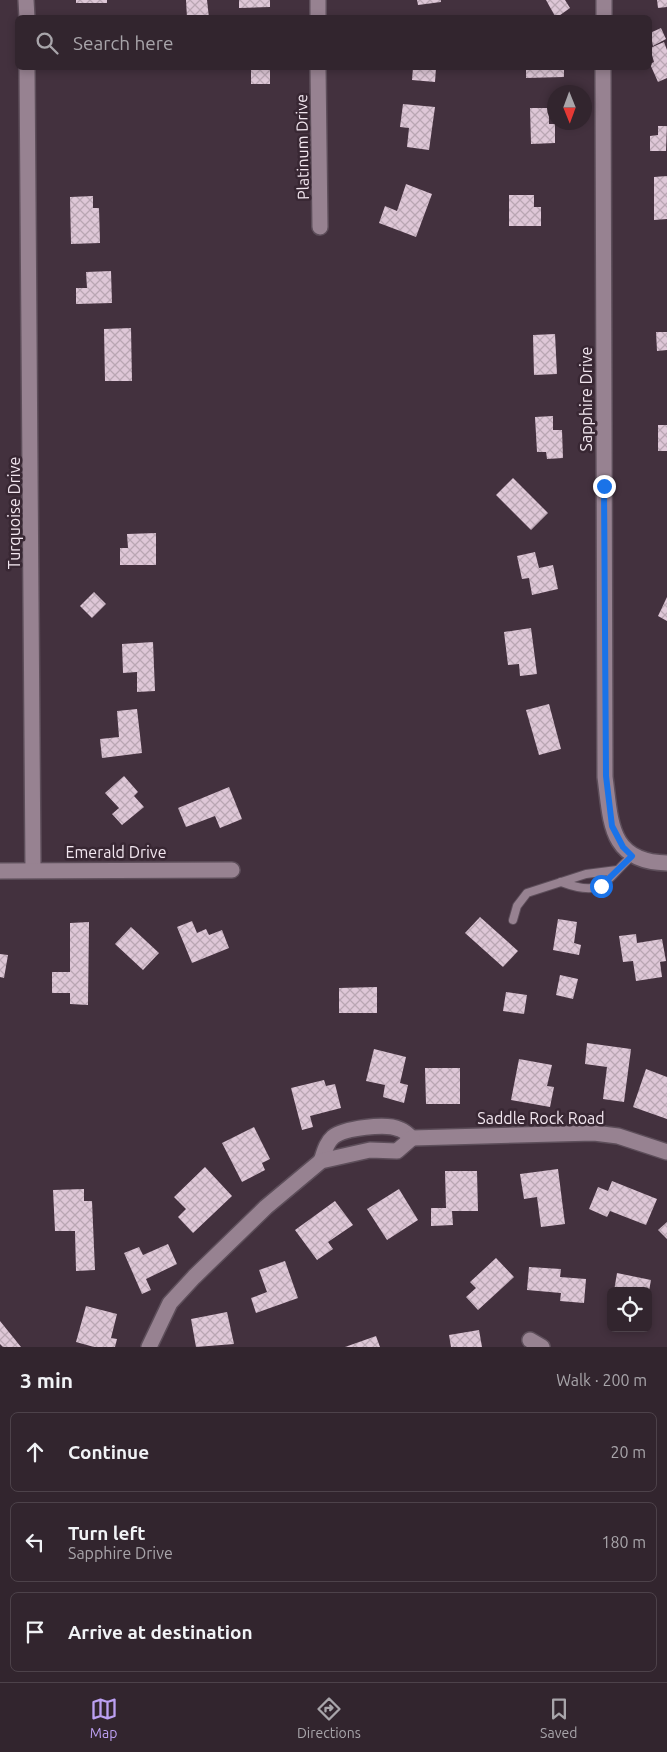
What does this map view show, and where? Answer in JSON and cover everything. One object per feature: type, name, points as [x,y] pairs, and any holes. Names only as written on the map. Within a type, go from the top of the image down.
[{"type":"street","points":[[26,0],[27,15]]},
{"type":"street","points":[[318,0],[318,15]]},
{"type":"street","points":[[604,0],[604,15]]},
{"type":"street","name":"Turquoise Drive","points":[[27,70],[33,869]]},
{"type":"street","name":"Platinum Drive","points":[[318,70],[320,227]]},
{"type":"street","name":"Sapphire Drive","points":[[603,70],[605,772],[612,826],[627,851]]},
{"type":"street","points":[[627,851],[643,860],[667,863]]},
{"type":"street","name":"Emerald Drive","points":[[0,870],[232,870]]},
{"type":"street","name":"Saddle Rock Road","points":[[321,1162],[326,1147],[332,1138],[343,1131],[358,1128],[398,1128],[412,1138],[594,1133],[626,1138],[667,1152]]},
{"type":"street","name":"Saddle Rock Road","points":[[149,1347],[170,1304],[194,1278],[266,1208],[321,1162],[370,1150],[397,1151],[412,1138]]},
{"type":"lane","points":[[560,882],[576,888],[595,889],[608,882],[627,851]]},
{"type":"lane","points":[[513,920],[517,906],[527,893],[586,874],[617,870]]},
{"type":"building","points":[[76,0],[107,0],[107,3],[76,3]]},
{"type":"building","points":[[186,0],[207,0],[209,15],[187,15]]},
{"type":"building","points":[[239,0],[270,0],[270,7],[239,8]]},
{"type":"building","points":[[417,0],[441,0],[441,2],[418,5]]},
{"type":"building","points":[[546,0],[565,0],[570,8],[560,15],[554,15]]},
{"type":"building","points":[[657,0],[667,0],[667,7],[658,8]]},
{"type":"building","points":[[661,28],[666,39],[653,46],[652,32]]},
{"type":"building","points":[[664,42],[667,50],[667,78],[658,82],[652,68],[652,63],[654,62],[652,47]]},
{"type":"building","points":[[251,70],[270,70],[270,84],[251,84]]},
{"type":"building","points":[[413,70],[436,70],[435,82],[412,80]]},
{"type":"building","points":[[526,70],[564,70],[564,77],[526,78]]},
{"type":"building","points":[[403,104],[435,107],[429,150],[407,147],[409,128],[400,127]]},
{"type":"building","points":[[530,108],[547,108],[547,130],[555,130],[555,143],[531,144]]},
{"type":"building","points":[[658,126],[667,126],[666,151],[650,151],[650,136],[658,135]]},
{"type":"building","points":[[667,176],[667,219],[654,220],[654,177]]},
{"type":"building","points":[[406,184],[432,194],[416,237],[379,223],[385,206],[397,211]]},
{"type":"building","points":[[509,195],[534,195],[534,207],[541,207],[541,226],[509,226]]},
{"type":"building","points":[[93,196],[93,208],[99,208],[100,243],[71,244],[70,197]]},
{"type":"building","points":[[111,271],[112,303],[76,304],[76,288],[87,288],[86,272]]},
{"type":"building","points":[[131,328],[132,381],[105,381],[104,329]]},
{"type":"building","points":[[656,332],[667,332],[667,350],[657,351]]},
{"type":"building","points":[[555,334],[557,374],[534,375],[533,335]]},
{"type":"building","points":[[553,416],[553,430],[562,430],[563,458],[547,459],[546,452],[537,452],[535,417]]},
{"type":"building","points":[[658,425],[667,425],[667,451],[658,451]]},
{"type":"building","points":[[513,478],[548,513],[531,530],[496,495]]},
{"type":"building","points":[[156,533],[156,565],[120,565],[120,548],[128,548],[127,534]]},
{"type":"building","points":[[535,552],[539,568],[553,565],[558,589],[532,595],[529,578],[522,579],[517,556]]},
{"type":"building","points":[[94,592],[106,604],[92,618],[80,606]]},
{"type":"building","points":[[667,597],[667,621],[658,616]]},
{"type":"building","points":[[531,628],[537,674],[520,676],[519,664],[508,665],[504,632]]},
{"type":"building","points":[[153,642],[155,691],[137,692],[137,672],[123,673],[122,644]]},
{"type":"building","points":[[549,704],[561,749],[539,755],[526,710]]},
{"type":"building","points":[[137,709],[142,753],[102,758],[100,739],[119,737],[117,711]]},
{"type":"building","points":[[124,776],[138,792],[134,796],[144,807],[122,825],[112,814],[119,808],[105,793]]},
{"type":"building","points":[[229,787],[242,819],[220,828],[215,816],[186,827],[178,808]]},
{"type":"building","points":[[480,917],[518,951],[503,967],[465,933]]},
{"type":"building","points":[[558,919],[577,922],[574,943],[581,945],[579,955],[553,950]]},
{"type":"building","points":[[192,921],[197,933],[206,929],[209,935],[222,930],[229,948],[192,963],[177,927]]},
{"type":"building","points":[[89,922],[88,1005],[70,1004],[70,993],[52,993],[52,972],[70,972],[70,923]]},
{"type":"building","points":[[131,927],[159,953],[143,970],[115,944]]},
{"type":"building","points":[[636,934],[637,943],[662,939],[666,961],[660,962],[662,977],[636,981],[633,961],[623,962],[619,936]]},
{"type":"building","points":[[0,954],[8,955],[4,978],[0,977]]},
{"type":"building","points":[[560,975],[578,979],[573,999],[556,995]]},
{"type":"building","points":[[377,987],[377,1013],[339,1013],[339,988]]},
{"type":"building","points":[[506,992],[527,995],[524,1014],[503,1011]]},
{"type":"building","points":[[587,1043],[631,1049],[624,1102],[603,1099],[607,1067],[585,1064]]},
{"type":"building","points":[[374,1049],[406,1057],[400,1083],[408,1085],[404,1103],[383,1097],[385,1085],[366,1081]]},
{"type":"building","points":[[519,1059],[552,1065],[547,1086],[554,1087],[550,1107],[511,1100]]},
{"type":"building","points":[[425,1068],[460,1068],[460,1104],[426,1104]]},
{"type":"building","points":[[646,1069],[667,1077],[667,1119],[633,1107]]},
{"type":"building","points":[[324,1080],[326,1086],[335,1084],[341,1108],[310,1116],[313,1127],[302,1130],[291,1088]]},
{"type":"building","points":[[254,1127],[270,1159],[262,1163],[265,1170],[242,1182],[222,1143]]},
{"type":"building","points":[[205,1167],[232,1196],[193,1233],[178,1217],[186,1209],[174,1197]]},
{"type":"building","points":[[558,1169],[565,1224],[541,1227],[537,1197],[524,1199],[520,1174]]},
{"type":"building","points":[[445,1171],[477,1171],[478,1211],[452,1211],[453,1225],[431,1226],[431,1208],[446,1208]]},
{"type":"building","points":[[612,1181],[657,1199],[646,1225],[610,1211],[607,1217],[589,1209],[598,1187],[608,1191]]},
{"type":"building","points":[[84,1189],[84,1201],[92,1201],[95,1270],[76,1271],[75,1231],[55,1231],[53,1190]]},
{"type":"building","points":[[399,1189],[418,1220],[387,1240],[367,1209]]},
{"type":"building","points":[[335,1201],[353,1225],[328,1242],[333,1249],[317,1260],[295,1230]]},
{"type":"building","points":[[667,1222],[667,1239],[658,1230]]},
{"type":"building","points":[[168,1244],[177,1264],[146,1279],[151,1290],[142,1294],[124,1253],[139,1247],[143,1255]]},
{"type":"building","points":[[496,1258],[514,1277],[478,1310],[466,1297],[476,1288],[470,1282]]},
{"type":"building","points":[[285,1261],[298,1298],[256,1313],[251,1298],[267,1292],[259,1270]]},
{"type":"building","points":[[529,1267],[561,1269],[560,1277],[586,1279],[584,1303],[560,1301],[561,1293],[527,1290]]},
{"type":"building","points":[[617,1273],[651,1280],[650,1287],[615,1287]]},
{"type":"building","points":[[86,1306],[117,1314],[111,1338],[117,1339],[115,1347],[94,1347],[76,1342]]},
{"type":"building","points":[[227,1312],[234,1344],[196,1347],[191,1319]]},
{"type":"building","points":[[0,1321],[21,1347],[3,1347],[0,1344]]},
{"type":"building","points":[[479,1330],[482,1347],[451,1347],[449,1335]]},
{"type":"building","points":[[376,1336],[380,1347],[345,1347]]},
{"type":"route","points":[[601,886],[608,882],[617,870],[632,856],[623,847],[612,826],[606,776],[604,486]]}]
